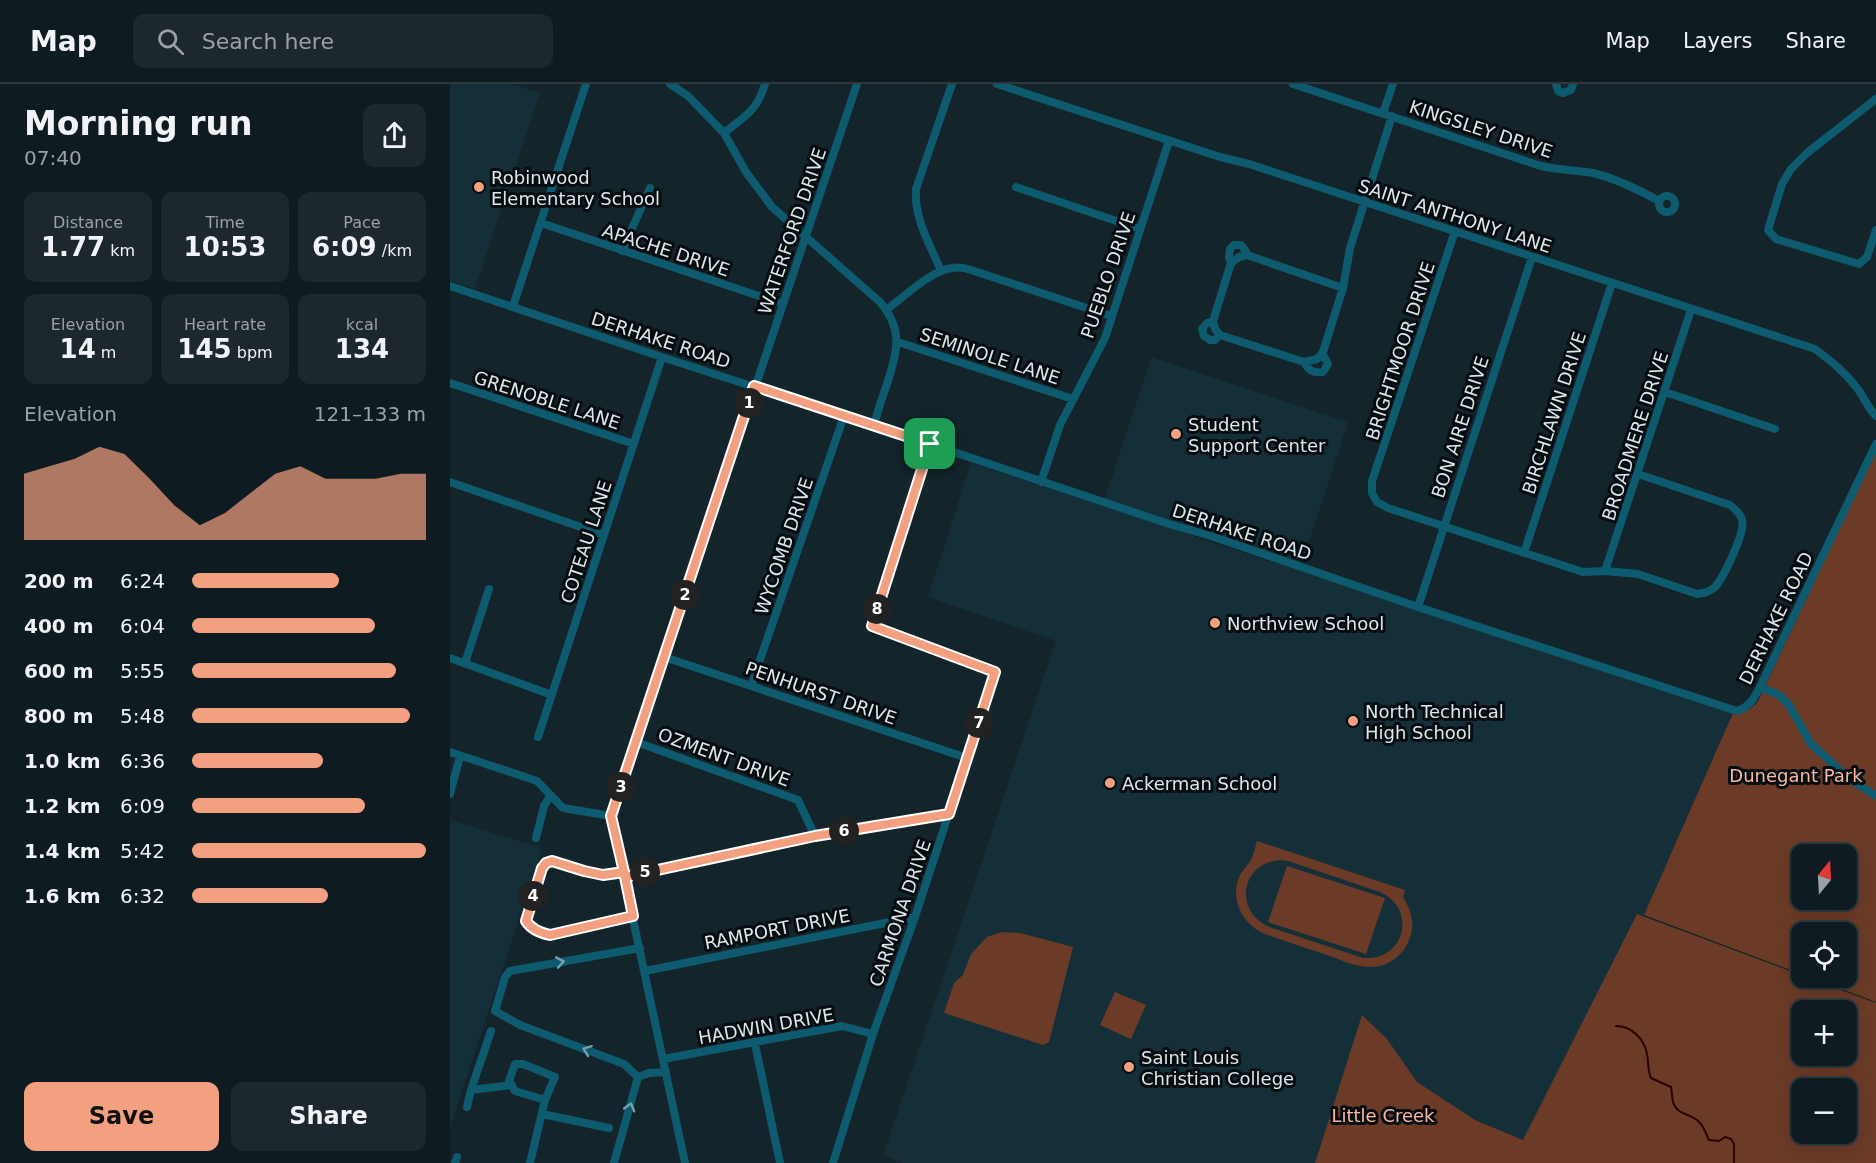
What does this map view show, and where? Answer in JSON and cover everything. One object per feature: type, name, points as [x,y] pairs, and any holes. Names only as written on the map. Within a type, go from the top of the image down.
[{"type":"street","points":[[513,306],[586,84]]},
{"type":"street","points":[[669,84],[688,96],[724,133],[746,172],[772,207],[886,310],[892,319],[898,342],[896,357],[874,425]]},
{"type":"street","points":[[724,133],[753,110],[758,104],[765,84]]},
{"type":"street","name":"WATERFORD DRIVE","points":[[611,816],[856,84]]},
{"type":"street","points":[[941,271],[915,204],[916,189],[952,84]]},
{"type":"street","name":"SAINT ANTHONY LANE","points":[[998,84],[1815,349],[1840,368],[1876,416]]},
{"type":"street","name":"KINGSLEY DRIVE","points":[[1293,84],[1302,85],[1541,166],[1594,174],[1614,180],[1659,201]]},
{"type":"street","points":[[1383,113],[1393,84]]},
{"type":"street","points":[[1556,84],[1558,91],[1563,93],[1571,90],[1573,84]]},
{"type":"street","points":[[1876,99],[1807,153],[1791,169],[1782,184],[1768,230],[1776,239],[1854,264],[1864,262],[1876,230]]},
{"type":"street","points":[[1247,255],[1241,246],[1234,245],[1230,249],[1231,263],[1213,321],[1215,329],[1220,335],[1304,362],[1319,356],[1343,288],[1350,248],[1392,116]]},
{"type":"street","name":"PUEBLO DRIVE","points":[[1041,482],[1060,425],[1105,338],[1169,141]]},
{"type":"street","points":[[1016,187],[1140,229]]},
{"type":"street","points":[[622,251],[650,188]]},
{"type":"street","name":"APACHE DRIVE","points":[[541,224],[783,304]]},
{"type":"street","name":"BRIGHTMOOR DRIVE","points":[[1443,527],[1377,502],[1372,493],[1372,481],[1455,231]]},
{"type":"street","points":[[1231,263],[1247,255],[1343,288]]},
{"type":"street","name":"BON AIRE DRIVE","points":[[1418,607],[1532,257]]},
{"type":"street","points":[[886,310],[933,275],[951,268],[971,270],[1111,316]]},
{"type":"street","name":"BIRCHLAWN DRIVE","points":[[1524,553],[1612,283]]},
{"type":"street","name":"DERHAKE ROAD","points":[[450,286],[1737,711],[1746,708],[1751,703],[1760,687],[1876,444]]},
{"type":"street","name":"BROADMERE DRIVE","points":[[1605,571],[1691,309]]},
{"type":"street","points":[[1213,321],[1207,323],[1202,329],[1204,336],[1215,340],[1220,335]]},
{"type":"street","name":"SEMINOLE LANE","points":[[898,342],[1073,399]]},
{"type":"street","points":[[1304,362],[1309,370],[1315,373],[1323,372],[1328,364],[1319,356]]},
{"type":"street","name":"COTEAU LANE","points":[[538,737],[662,357]]},
{"type":"street","name":"GRENOBLE LANE","points":[[450,383],[634,444]]},
{"type":"street","points":[[1665,392],[1776,429]]},
{"type":"street","name":"WYCOMB DRIVE","points":[[752,686],[844,416]]},
{"type":"street","name":"CARMONA DRIVE","points":[[833,1163],[873,1034],[915,917],[995,672],[872,626],[930,444]]},
{"type":"street","points":[[1443,527],[1583,572],[1638,574],[1697,594],[1714,588],[1743,531],[1742,520],[1730,505],[1638,474]]},
{"type":"street","points":[[450,482],[604,535]]},
{"type":"street","points":[[465,663],[489,589]]},
{"type":"street","name":"PENHURST DRIVE","points":[[664,657],[967,759]]},
{"type":"street","points":[[450,658],[552,694]]},
{"type":"street","points":[[1760,687],[1779,695],[1789,705],[1811,744],[1842,773],[1876,796]]},
{"type":"street","name":"OZMENT DRIVE","points":[[636,742],[798,800],[815,836]]},
{"type":"street","points":[[450,752],[537,781],[563,808],[611,816],[685,1163]]},
{"type":"street","points":[[450,794],[460,756]]},
{"type":"street","points":[[536,838],[544,806],[550,795]]},
{"type":"street","points":[[633,916],[550,935],[534,929],[526,921],[542,868],[546,863],[552,861],[603,875],[624,874],[815,836],[949,814]]},
{"type":"street","name":"RAMPORT DRIVE","points":[[645,971],[915,917]]},
{"type":"street","points":[[638,1077],[624,1064],[520,1025],[495,1011],[505,977],[510,971],[640,948]]},
{"type":"street","name":"HADWIN DRIVE","points":[[663,1059],[755,1044],[842,1026],[873,1034]]},
{"type":"street","points":[[467,1107],[491,1031]]},
{"type":"street","points":[[755,1044],[780,1163]]},
{"type":"street","points":[[530,1163],[545,1100],[555,1077],[523,1064],[515,1064],[509,1081],[515,1091],[545,1100]]},
{"type":"street","points":[[638,1077],[649,1073],[666,1072]]},
{"type":"street","points":[[614,1163],[638,1077]]},
{"type":"street","points":[[471,1090],[512,1085]]},
{"type":"street","points":[[542,1114],[609,1128]]},
{"type":"shaded area","name":"Robinwood Elementary School","points":[[450,84],[511,84],[540,93],[475,289],[450,281]]},
{"type":"shaded area","points":[[1151,357],[1348,422],[1302,563],[1105,499]]},
{"type":"shaded area","points":[[971,463],[1722,710],[1744,713],[1733,713],[1644,915],[1524,1159],[1329,1119],[1315,1163],[904,1163],[883,1156],[1056,641],[928,597]]},
{"type":"shaded area","points":[[450,820],[542,848],[450,1128]]},
{"type":"green space","name":"Dunegant Park","points":[[1876,452],[1876,1002],[1839,988],[1857,988],[1857,922],[1791,922],[1791,970],[1644,915],[1733,713],[1741,713],[1758,701]]},
{"type":"green space","points":[[1257,841],[1405,890],[1403,897],[1410,912],[1412,929],[1403,951],[1389,963],[1365,967],[1257,930],[1240,910],[1236,893],[1240,875],[1251,860]],"holes":[[[1288,861],[1380,892],[1392,900],[1399,910],[1402,921],[1402,932],[1397,943],[1389,951],[1377,957],[1363,958],[1269,927],[1258,920],[1246,900],[1246,889],[1250,878],[1257,869],[1267,863]]]},
{"type":"green space","points":[[1287,866],[1385,898],[1366,954],[1268,922]]},
{"type":"green space","name":"Little Creek","points":[[1637,914],[1791,971],[1791,988],[1835,988],[1876,1003],[1876,1163],[1315,1163],[1362,1015],[1387,1039],[1417,1082],[1475,1120],[1523,1140]]},
{"type":"green space","points":[[1002,932],[1020,933],[1073,947],[1049,1042],[1043,1045],[944,1013],[954,983],[963,975],[971,954],[987,937]]},
{"type":"green space","points":[[1115,992],[1146,1005],[1131,1039],[1100,1025]]},
{"type":"waterway","points":[[1616,1026],[1627,1028],[1640,1038],[1648,1057],[1651,1078],[1671,1087],[1673,1102],[1678,1110],[1697,1120],[1703,1126],[1709,1140],[1719,1141],[1725,1137],[1731,1139],[1734,1144],[1734,1163]]},
{"type":"place","name":"Robinwood Elementary School","points":[[479,187]]},
{"type":"place","name":"Student Support Center","points":[[1176,434]]},
{"type":"place","name":"Northview School","points":[[1215,623]]},
{"type":"place","name":"North Technical High School","points":[[1353,721]]},
{"type":"place","name":"Ackerman School","points":[[1110,783]]},
{"type":"place","name":"Saint Louis Christian College","points":[[1129,1067]]},
{"type":"route","points":[[754,386],[930,444],[872,626],[995,672],[949,814],[815,836],[625,877],[633,916],[550,935],[541,933],[529,925],[526,921],[527,915],[542,868],[546,863],[552,861],[603,875],[624,872],[611,816],[754,386]]}]
